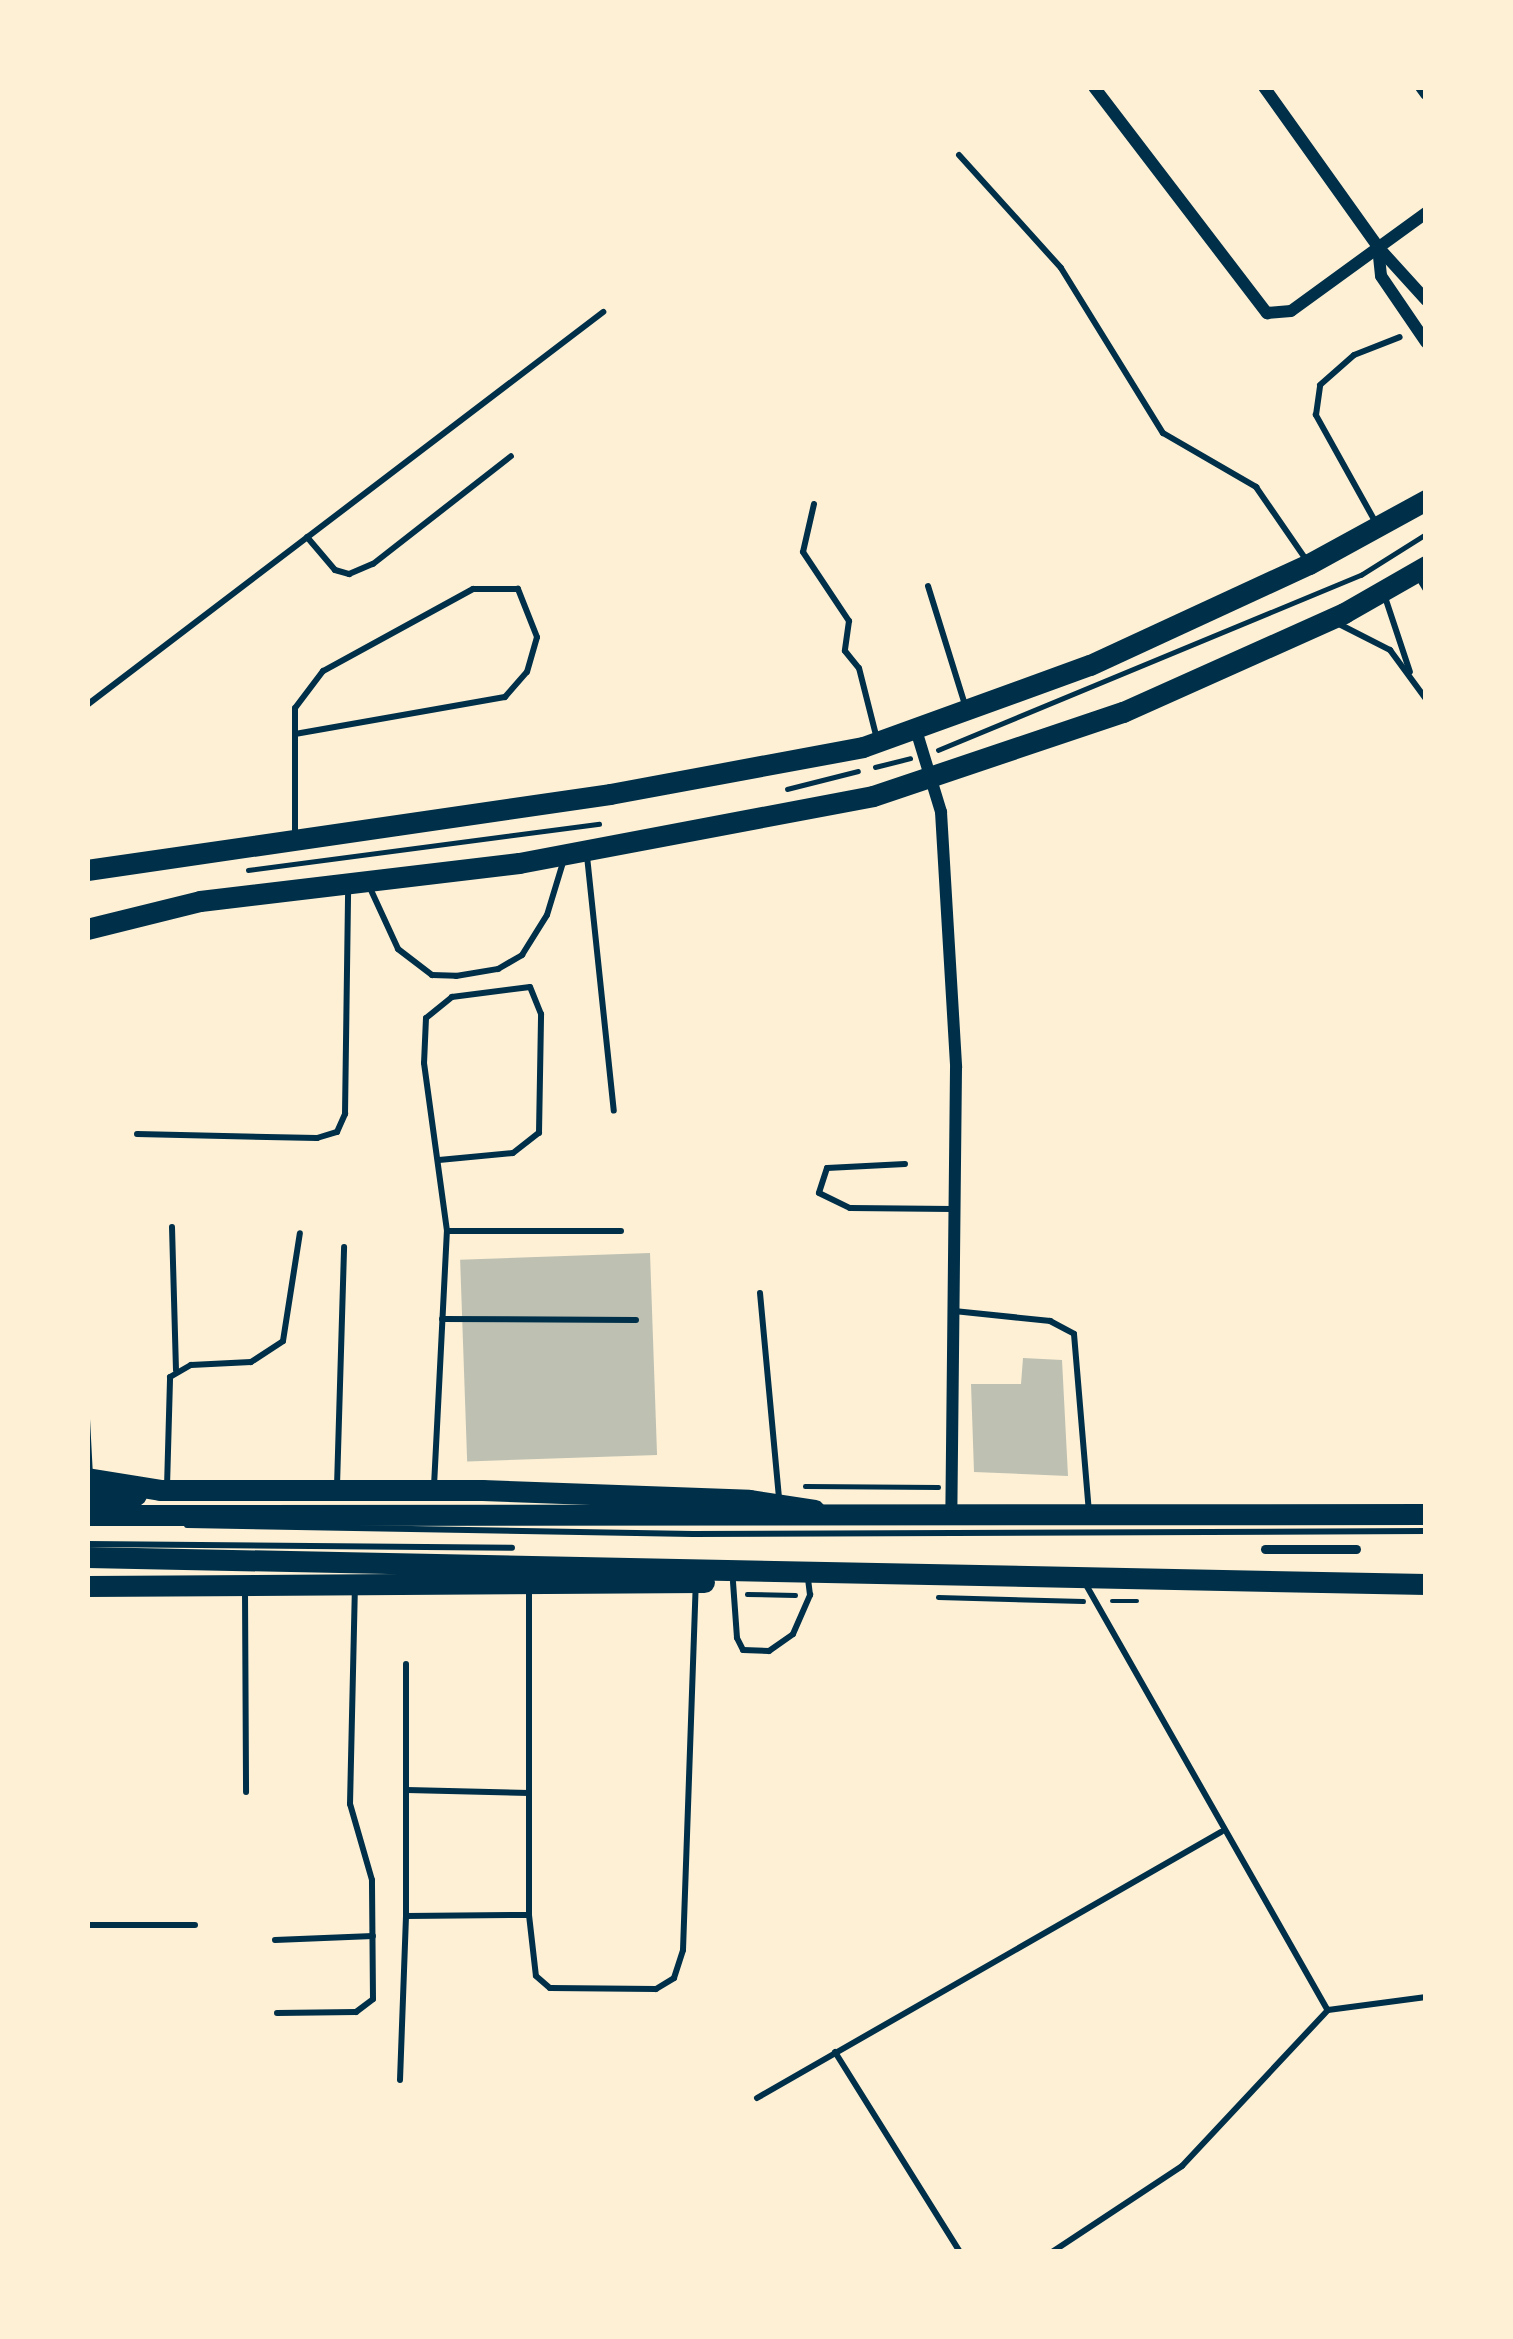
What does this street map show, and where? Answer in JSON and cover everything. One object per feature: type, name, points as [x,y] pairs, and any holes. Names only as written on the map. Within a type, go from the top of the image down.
[{"type":"main road","points":[[89,866],[610,794],[878,742],[968,714],[1309,565],[1426,500]]},
{"type":"main road","points":[[87,918],[358,886],[782,818],[933,778],[1123,712],[1422,576]]},
{"type":"main road","points":[[87,929],[158,909]]},
{"type":"main road","points":[[88,1485],[779,1502],[837,1519]]},
{"type":"main road","points":[[87,1515],[509,1524],[952,1515],[1426,1514]]},
{"type":"main road","points":[[87,1557],[1426,1584]]},
{"type":"main road","points":[[87,1586],[733,1582],[808,1578],[850,1570]]},
{"type":"street","points":[[1094,87],[1267,313],[1291,311],[1426,213]]},
{"type":"street","points":[[1264,87],[1378,247],[1426,300]]},
{"type":"street","points":[[1378,247],[1381,276],[1426,342]]},
{"type":"street","points":[[916,730],[933,778],[948,894],[956,1209],[952,1515]]},
{"type":"street","points":[[1265,1549],[1356,1549]]},
{"type":"lane","points":[[959,155],[1060,268],[1163,434],[1256,487],[1309,565]]},
{"type":"lane","points":[[87,705],[603,312]]},
{"type":"lane","points":[[1378,527],[1316,416],[1320,386],[1354,355],[1400,337]]},
{"type":"lane","points":[[307,537],[334,570],[349,574],[374,564],[512,456]]},
{"type":"lane","points":[[814,503],[803,553],[849,621],[845,650],[859,668],[878,742]]},
{"type":"lane","points":[[928,586],[968,714]]},
{"type":"lane","points":[[295,734],[505,697],[527,672],[537,637],[518,589],[473,589],[323,670],[295,708],[295,734],[295,839]]},
{"type":"lane","points":[[1384,592],[1411,676]]},
{"type":"lane","points":[[1330,620],[1381,644],[1426,699]]},
{"type":"lane","points":[[358,886],[398,949],[432,975],[456,976],[499,969],[522,955],[548,915],[576,854]]},
{"type":"lane","points":[[576,854],[614,1111]]},
{"type":"lane","points":[[137,1134],[317,1138],[337,1132],[345,1114],[358,886]]},
{"type":"lane","points":[[434,1490],[447,1231],[439,1160],[426,1018],[452,997],[530,988],[541,1014],[539,1133],[513,1153],[439,1160]]},
{"type":"lane","points":[[905,1164],[827,1168],[819,1193],[850,1208],[956,1209]]},
{"type":"lane","points":[[164,1490],[167,1386],[176,1370],[172,1227]]},
{"type":"lane","points":[[447,1231],[621,1231]]},
{"type":"lane","points":[[176,1370],[251,1362],[283,1341],[300,1233]]},
{"type":"lane","points":[[337,1490],[344,1247]]},
{"type":"lane","points":[[760,1293],[779,1502]]},
{"type":"lane","points":[[954,1311],[1050,1321],[1075,1334],[1090,1515]]},
{"type":"lane","points":[[442,1319],[636,1319]]},
{"type":"lane","points":[[87,1419],[88,1485]]},
{"type":"lane","points":[[87,1524],[1426,1531]]},
{"type":"lane","points":[[87,1544],[512,1547]]},
{"type":"lane","points":[[733,1582],[736,1638],[743,1650],[770,1652],[793,1634],[810,1595],[808,1578]]},
{"type":"lane","points":[[1083,1578],[1221,1832],[1328,2010]]},
{"type":"lane","points":[[277,2013],[363,2010],[373,1999],[372,1880],[350,1804],[355,1581]]},
{"type":"lane","points":[[245,1582],[246,1792]]},
{"type":"lane","points":[[529,1582],[529,1915],[536,1976],[550,1988],[656,1989],[680,1968],[697,1582]]},
{"type":"lane","points":[[400,2080],[406,1916],[406,1664]]},
{"type":"lane","points":[[406,1790],[529,1793]]},
{"type":"lane","points":[[757,2098],[1221,1832]]},
{"type":"lane","points":[[406,1916],[529,1915]]},
{"type":"lane","points":[[87,1924],[195,1925]]},
{"type":"lane","points":[[275,1940],[373,1936]]},
{"type":"lane","points":[[1052,2252],[1182,2166],[1328,2010],[1426,1997]]},
{"type":"lane","points":[[836,2052],[960,2252]]},
{"type":"building","points":[[650,1253],[657,1455],[467,1462],[460,1260]]},
{"type":"building","points":[[1023,1358],[1062,1360],[1068,1476],[974,1472],[971,1384],[1021,1384]]}]
